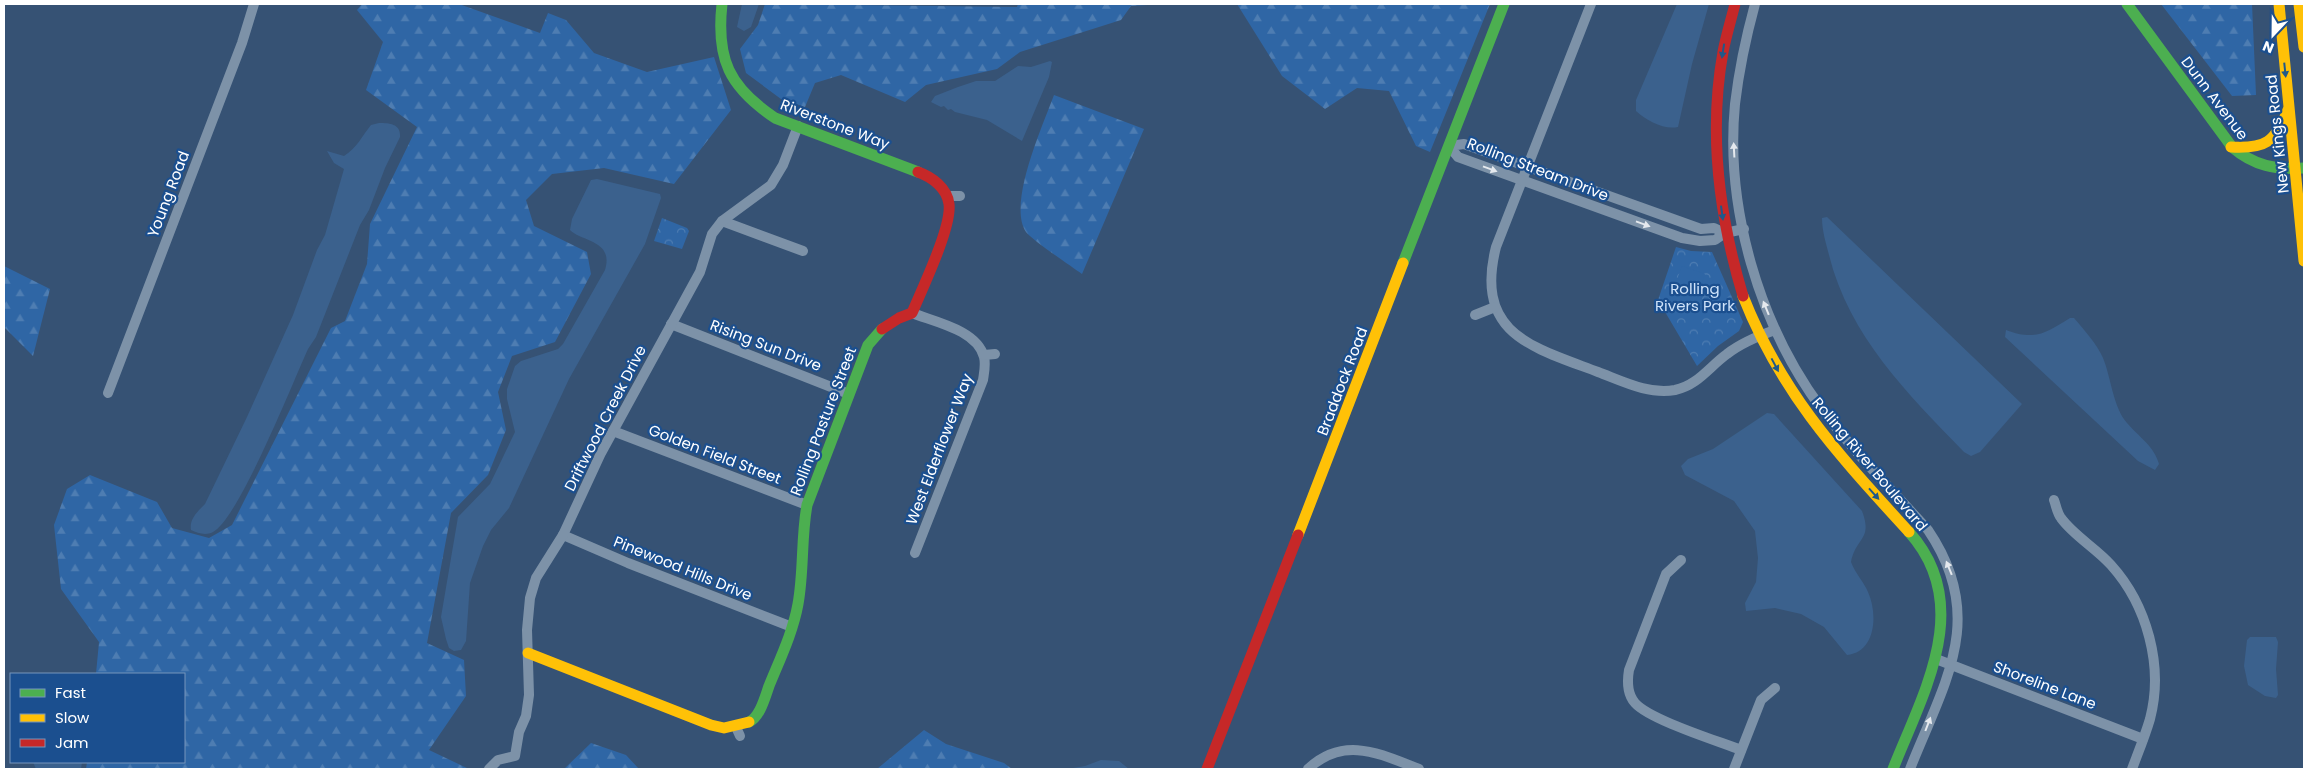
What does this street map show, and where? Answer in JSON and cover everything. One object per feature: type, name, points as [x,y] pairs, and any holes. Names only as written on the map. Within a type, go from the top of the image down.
[{"type":"main road","name":"Riverstone Way","points":[[722,4],[718,28],[723,57],[735,84],[757,107],[775,118],[928,176],[954,196],[947,224],[912,313]]},
{"type":"main road","name":"Braddock Road","points":[[1207,769],[1504,4]]},
{"type":"main road","name":"Rolling River Boulevard","points":[[1735,4],[1724,46],[1717,97],[1715,143],[1725,233],[1736,273],[1760,336],[1786,385],[1830,446],[1913,537],[1936,575],[1941,598],[1943,620],[1936,659],[1894,769]]},
{"type":"main road","name":"Dunn Avenue","points":[[2127,4],[2231,147],[2241,156],[2264,167],[2276,170],[2300,168]]},
{"type":"main road","name":"New Kings Road","points":[[2278,4],[2289,107],[2300,168],[2304,261]]},
{"type":"main road","points":[[2300,4],[2304,48]]},
{"type":"main road","points":[[2231,147],[2256,148],[2272,142],[2280,132],[2289,107]]},
{"type":"main road","name":"Rolling Pasture Street","points":[[528,653],[712,725],[738,732],[753,720],[762,705],[792,627],[803,567],[802,533],[806,505],[868,345],[878,331],[900,316],[912,313]]},
{"type":"street","name":"Young Road","points":[[108,393],[242,43],[254,4]]},
{"type":"street","points":[[1591,4],[1496,248],[1491,270],[1495,307],[1514,333],[1532,347],[1649,390],[1674,390],[1687,386],[1704,376],[1727,353],[1775,330]]},
{"type":"street","name":"Rolling River Boulevard","points":[[1755,4],[1739,68],[1735,106],[1736,183],[1744,229],[1757,283],[1775,330],[1800,376],[1820,407],[1838,430],[1928,530],[1940,548],[1951,572],[1959,615],[1958,635],[1951,666],[1910,769]]},
{"type":"street","name":"Driftwood Creek Drive","points":[[489,769],[498,760],[515,756],[519,732],[526,716],[529,695],[527,630],[530,598],[536,578],[563,535],[613,431],[700,272],[712,234],[722,220],[771,185],[784,165],[798,126]]},
{"type":"street","name":"Rolling Stream Drive","points":[[1449,146],[1464,144],[1702,229],[1714,228],[1725,233]]},
{"type":"street","name":"Rolling Stream Drive","points":[[1449,146],[1458,157],[1682,238],[1700,241],[1715,240],[1725,233],[1744,229]]},
{"type":"street","points":[[722,220],[803,251]]},
{"type":"street","points":[[1475,315],[1495,307]]},
{"type":"street","points":[[912,313],[965,334],[977,343],[984,356],[995,354]]},
{"type":"street","name":"Rising Sun Drive","points":[[671,324],[849,394]]},
{"type":"street","name":"West Elderflower Way","points":[[915,553],[983,380],[984,356]]},
{"type":"street","name":"Golden Field Street","points":[[613,431],[806,505]]},
{"type":"street","points":[[2054,500],[2060,517],[2111,565],[2128,588],[2141,612],[2149,635],[2154,672],[2153,702],[2144,739],[2132,769]]},
{"type":"street","name":"Pinewood Hills Drive","points":[[563,535],[628,563],[792,627]]},
{"type":"street","points":[[1681,560],[1666,574],[1630,670],[1628,681],[1630,692],[1634,702],[1651,715],[1741,750]]},
{"type":"street","name":"Shoreline Lane","points":[[1936,659],[2144,739]]},
{"type":"street","points":[[1734,769],[1761,700],[1775,688]]},
{"type":"street","points":[[1311,767],[1337,751],[1361,750],[1420,769]]},
{"type":"green space","points":[[362,4],[459,4],[540,33],[548,13],[566,20],[594,53],[647,72],[714,57],[731,110],[674,184],[604,168],[552,174],[526,200],[534,226],[587,252],[591,274],[555,342],[512,356],[498,392],[506,430],[488,475],[451,513],[427,643],[464,660],[466,696],[429,750],[469,769],[86,769],[87,763],[185,763],[185,673],[96,673],[99,642],[61,589],[54,525],[67,489],[90,475],[157,502],[172,528],[209,538],[232,525],[331,328],[345,321],[367,264],[370,224],[417,127],[366,90],[383,42],[357,10]]},
{"type":"green space","points":[[765,4],[1017,7],[1018,4],[1164,4],[1131,6],[1121,20],[1020,52],[997,69],[926,85],[905,102],[841,75],[815,83],[805,107],[781,99],[746,73],[740,49],[758,25]]},
{"type":"green space","points":[[1237,4],[1490,4],[1430,152],[1416,146],[1389,91],[1357,88],[1325,109],[1282,76]]},
{"type":"green space","points":[[2161,4],[2252,4],[2256,95],[2232,96]]},
{"type":"green space","points":[[1054,95],[1144,129],[1082,274],[1030,236],[1026,232],[1021,219],[1021,203],[1029,164]]},
{"type":"green space","points":[[662,218],[687,228],[689,231],[682,249],[654,241]]},
{"type":"green space","name":"Rolling Rivers Park","points":[[1676,247],[1691,251],[1712,252],[1743,322],[1739,331],[1718,346],[1697,366],[1658,300]]},
{"type":"green space","points":[[4,266],[50,289],[33,356],[4,327]]},
{"type":"green space","points":[[1682,266],[1705,274],[1694,307],[1670,299]]},
{"type":"green space","points":[[924,730],[946,744],[1004,763],[1012,769],[877,769]]},
{"type":"green space","points":[[591,743],[626,755],[639,769],[564,769]]},
{"type":"shaded area","points":[[742,4],[759,4],[751,27],[744,31],[737,27]]},
{"type":"shaded area","points":[[1677,4],[1709,4],[1692,64],[1678,127],[1673,128],[1656,124],[1640,115],[1636,111],[1636,100]]},
{"type":"shaded area","points":[[1052,62],[1049,77],[1022,141],[987,120],[955,112],[951,109],[948,110],[944,106],[941,107],[931,102],[935,96],[976,81],[995,81],[1018,66],[1031,67]]},
{"type":"shaded area","points":[[379,123],[391,124],[397,127],[400,137],[385,168],[369,210],[360,225],[316,337],[308,349],[265,448],[237,502],[224,521],[210,533],[204,534],[191,530],[191,522],[205,504],[247,417],[293,315],[317,250],[325,235],[344,169],[334,163],[327,151],[344,156],[356,146],[371,125]]},
{"type":"shaded area","points":[[597,179],[660,194],[661,198],[645,244],[569,379],[509,508],[491,530],[483,546],[470,583],[466,641],[461,650],[454,651],[449,648],[441,617],[458,517],[490,484],[515,432],[507,399],[507,389],[515,366],[521,361],[558,349],[563,344],[605,270],[607,260],[601,247],[570,230],[572,219],[591,180]]},
{"type":"shaded area","points":[[1827,217],[2022,404],[1980,452],[1971,456],[1964,452],[1902,386],[1866,338],[1838,284],[1823,232],[1822,218]]},
{"type":"shaded area","points":[[2070,318],[2074,318],[2090,337],[2100,353],[2106,366],[2118,409],[2127,423],[2154,452],[2159,464],[2155,470],[2138,461],[2005,337],[2006,330],[2025,335],[2040,334]]},
{"type":"shaded area","points":[[1767,413],[1774,414],[1862,511],[1865,520],[1865,533],[1853,554],[1851,562],[1868,592],[1873,611],[1873,621],[1869,640],[1857,652],[1847,655],[1824,627],[1801,614],[1775,608],[1746,611],[1745,603],[1756,582],[1758,558],[1755,531],[1734,501],[1685,475],[1681,466],[1688,459],[1713,449]]},
{"type":"shaded area","points":[[2250,637],[2276,637],[2278,642],[2276,669],[2278,695],[2276,698],[2265,696],[2248,685],[2244,666],[2247,640]]},
{"type":"shaded area","points":[[1101,760],[1119,761],[1129,769],[1067,769],[1085,766]]},
{"type":"shaded area","points":[[33,763],[82,763],[81,769],[36,769]]},
{"type":"traffic: fast","points":[[722,4],[721,41],[724,56],[736,83],[746,95],[775,118],[918,172]]},
{"type":"traffic: fast","points":[[1403,263],[1504,4]]},
{"type":"traffic: fast","points":[[2127,4],[2232,147],[2257,163],[2284,168],[2304,168]]},
{"type":"traffic: fast","points":[[749,722],[756,716],[762,706],[796,614],[800,592],[807,505],[868,345],[882,329]]},
{"type":"traffic: fast","points":[[1893,769],[1929,680],[1937,649],[1941,619],[1939,589],[1928,560],[1909,532]]},
{"type":"traffic: slow","points":[[2279,4],[2304,261]]},
{"type":"traffic: slow","points":[[2299,4],[2304,47]]},
{"type":"traffic: slow","points":[[2231,147],[2253,147],[2268,141],[2279,130],[2288,110]]},
{"type":"traffic: slow","points":[[1298,535],[1403,263]]},
{"type":"traffic: slow","points":[[1743,296],[1758,331],[1794,394],[1836,450],[1909,532]]},
{"type":"traffic: slow","points":[[528,653],[711,725],[724,728],[749,722]]},
{"type":"traffic: jam","points":[[1735,4],[1724,46],[1719,83],[1716,145],[1722,206],[1743,296]]},
{"type":"traffic: jam","points":[[882,329],[899,318],[912,313],[941,242],[949,214],[948,198],[942,188],[933,180],[918,172]]},
{"type":"traffic: jam","points":[[1207,769],[1298,535]]}]
